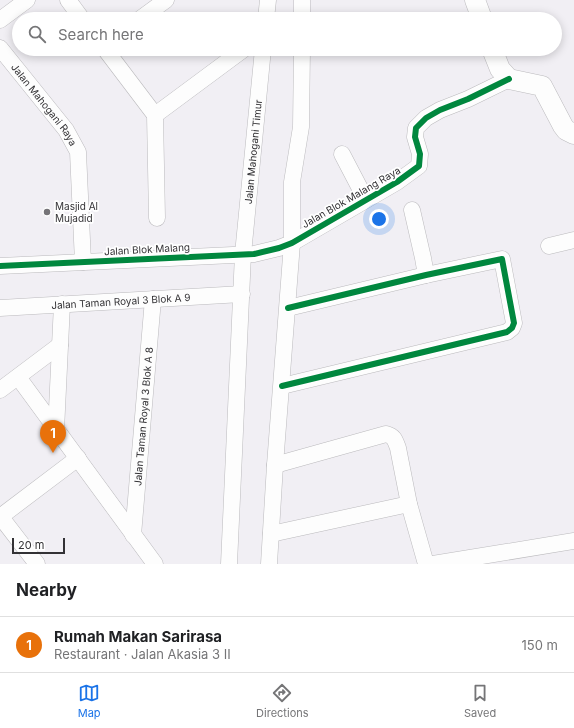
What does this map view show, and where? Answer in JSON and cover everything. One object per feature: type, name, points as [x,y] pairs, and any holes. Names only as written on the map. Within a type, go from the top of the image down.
[{"type":"street","points":[[0,20],[27,0]]},
{"type":"street","points":[[68,0],[77,12]]},
{"type":"street","points":[[150,12],[166,0]]},
{"type":"street","points":[[267,12],[268,0]]},
{"type":"street","points":[[302,0],[302,12]]},
{"type":"street","points":[[475,0],[479,12]]},
{"type":"street","name":"Jalan Mahogani Raya","points":[[0,48],[66,130],[78,152],[83,262]]},
{"type":"street","points":[[110,56],[155,115],[157,218]]},
{"type":"street","points":[[155,115],[235,56]]},
{"type":"street","name":"Jalan Mahogani Timur","points":[[229,564],[242,294],[249,254],[263,56]]},
{"type":"street","points":[[269,564],[275,465],[288,308],[286,245],[292,182],[301,127],[302,56]]},
{"type":"street","points":[[495,56],[500,69],[509,79],[542,86],[563,126],[566,130],[574,134]]},
{"type":"street","name":"Jalan Blok Malang Raya","points":[[286,245],[398,182],[419,166],[420,154],[415,137],[416,128],[426,118],[440,110],[468,100],[509,79]]},
{"type":"street","points":[[342,154],[366,200]]},
{"type":"street","points":[[412,210],[424,258],[426,275]]},
{"type":"street","points":[[548,246],[574,240]]},
{"type":"street","name":"Jalan Blok Malang","points":[[0,266],[249,254],[286,245]]},
{"type":"street","points":[[282,386],[507,332],[512,328],[514,323],[502,259],[426,275],[288,308]]},
{"type":"street","name":"Jalan Taman Royal 3 Blok A 9","points":[[0,308],[242,294]]},
{"type":"street","name":"Jalan Taman Royal 3 Blok A 8","points":[[133,534],[153,299]]},
{"type":"street","points":[[56,430],[62,304]]},
{"type":"street","points":[[0,390],[60,346]]},
{"type":"street","points":[[18,377],[155,564]]},
{"type":"street","points":[[275,465],[386,434],[392,436],[395,440],[409,504],[426,564]]},
{"type":"street","points":[[37,564],[0,517],[78,458]]},
{"type":"street","points":[[271,534],[409,504]]},
{"type":"street","points":[[433,564],[574,541]]},
{"type":"cycle path","points":[[0,266],[254,254],[279,248],[292,243],[397,182],[419,166],[420,154],[415,137],[416,128],[426,118],[440,110],[468,99],[509,79]]},
{"type":"cycle path","points":[[282,386],[507,332],[512,328],[514,323],[502,259],[426,275],[288,308]]},
{"type":"place","name":"Masjid Al Mujadid","points":[[47,212]]},
{"type":"place","name":"Rumah Makan Sarirasa","points":[[53,453]]}]
